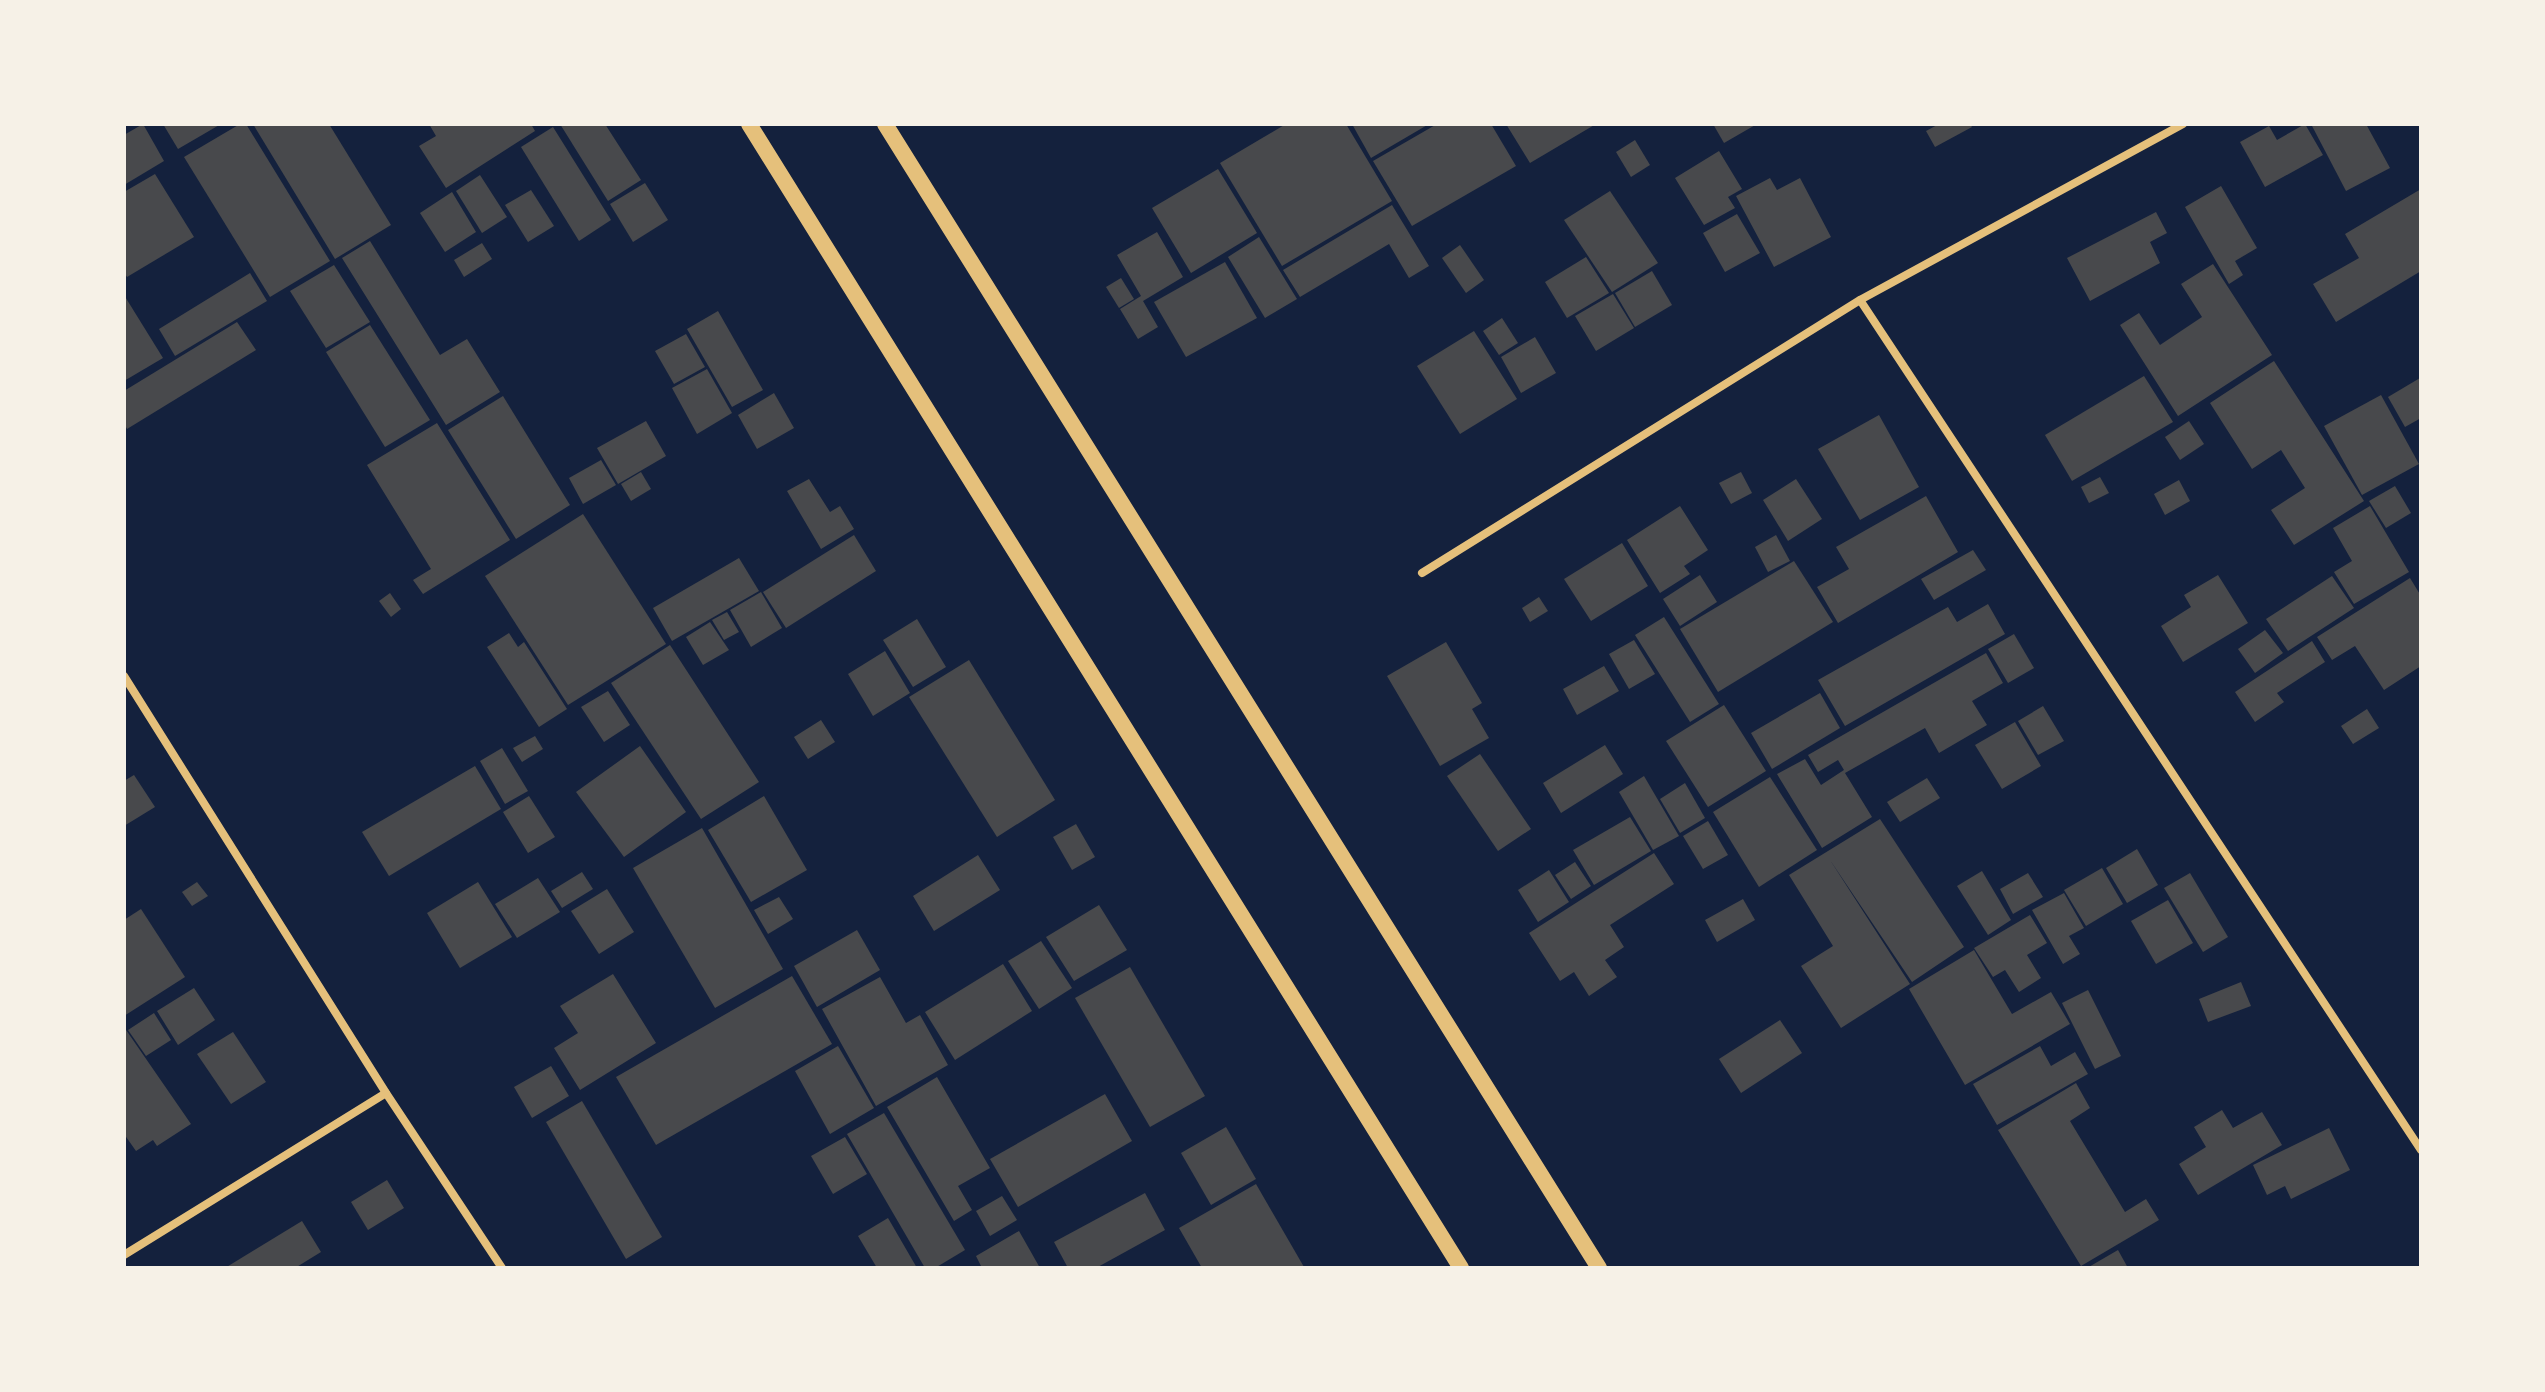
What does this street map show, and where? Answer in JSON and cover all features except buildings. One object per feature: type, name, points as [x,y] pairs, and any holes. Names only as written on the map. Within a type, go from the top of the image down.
[{"type":"main road","points":[[749,124],[1461,1268]]},
{"type":"main road","points":[[885,124],[1599,1268]]},
{"type":"street","points":[[1422,573],[1860,300],[2183,124]]},
{"type":"street","points":[[1860,300],[2421,1150]]},
{"type":"street","points":[[124,676],[386,1093],[502,1268]]},
{"type":"street","points":[[124,1255],[386,1093]]}]
